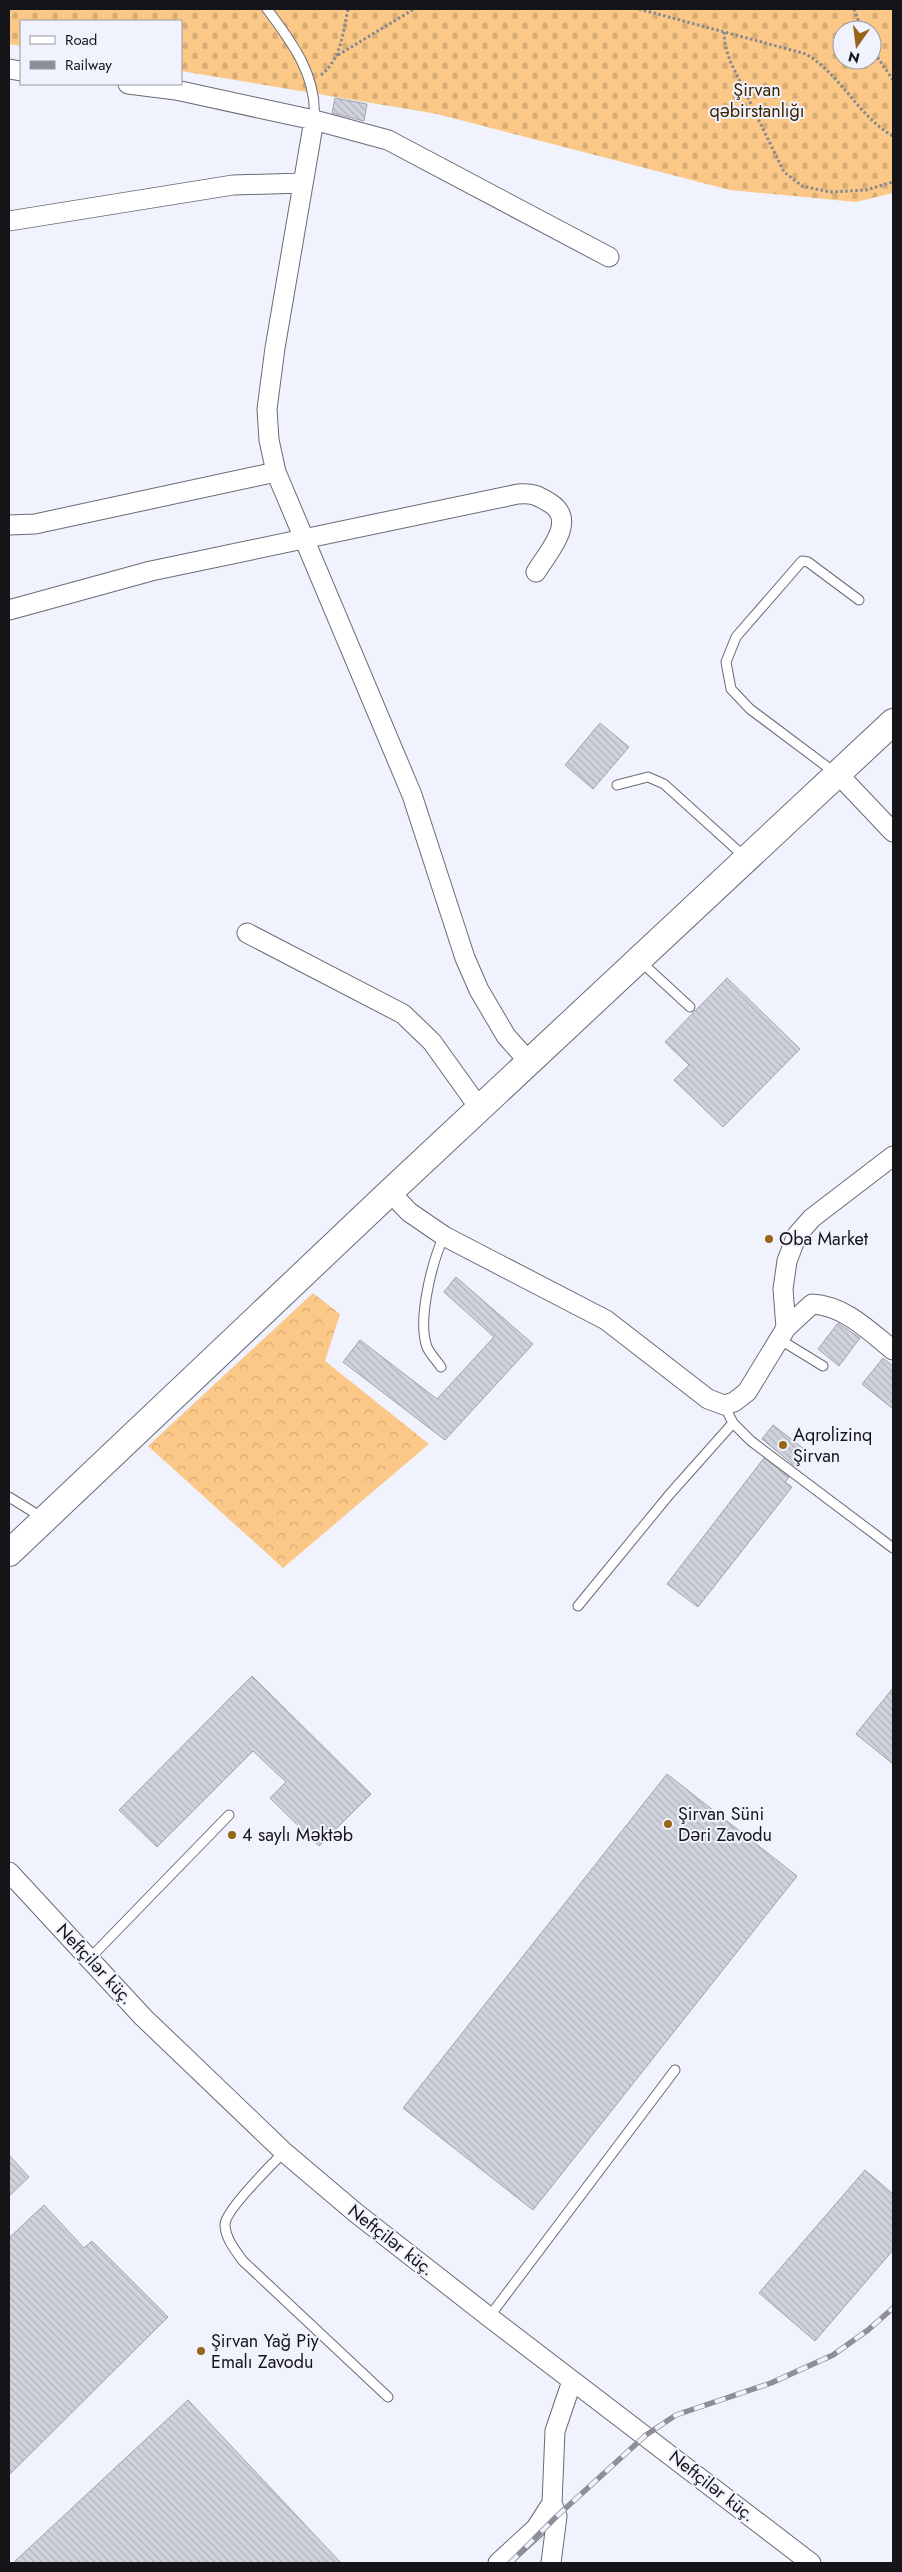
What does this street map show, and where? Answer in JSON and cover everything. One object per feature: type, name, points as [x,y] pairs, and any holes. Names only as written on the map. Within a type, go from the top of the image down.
[{"type":"main road","points":[[9,1554],[390,1192],[839,775],[893,722]]},
{"type":"street","points":[[136,85],[176,90],[314,120],[388,140],[609,257]]},
{"type":"street","points":[[314,120],[275,348],[267,409],[269,440],[276,472],[412,795],[465,958],[478,990],[506,1036],[530,1063]]},
{"type":"street","points":[[9,221],[233,185],[303,183]]},
{"type":"street","points":[[9,525],[36,524],[276,472]]},
{"type":"street","points":[[9,610],[150,571],[518,494],[534,493],[554,506],[562,516],[563,528],[536,572]]},
{"type":"street","points":[[839,775],[893,832]]},
{"type":"street","points":[[247,933],[403,1014],[432,1042],[480,1110]]},
{"type":"street","points":[[782,1333],[783,1289],[787,1260],[798,1235],[812,1218],[893,1156]]},
{"type":"street","points":[[390,1192],[408,1212],[444,1236],[606,1320],[708,1399],[724,1405],[734,1402],[747,1392],[782,1333],[799,1313],[812,1304],[827,1305],[843,1312],[893,1350]]},
{"type":"street","name":"Neftçilər küç.","points":[[9,1872],[150,2023],[284,2152],[356,2213],[488,2317],[811,2563]]},
{"type":"street","points":[[551,2563],[557,2516],[552,2503],[555,2431],[572,2381]]},
{"type":"street","points":[[498,2563],[536,2528],[552,2503]]},
{"type":"lane","points":[[267,9],[286,33],[312,82],[316,103],[314,120]]},
{"type":"lane","points":[[839,775],[750,709],[731,689],[726,662],[736,637],[802,561],[808,562],[859,600]]},
{"type":"lane","points":[[617,785],[648,777],[664,784],[748,860]]},
{"type":"lane","points":[[640,960],[690,1008]]},
{"type":"lane","points":[[441,1366],[427,1348],[424,1323],[429,1276],[444,1236]]},
{"type":"lane","points":[[782,1333],[823,1366]]},
{"type":"lane","points":[[724,1405],[733,1423],[751,1441],[893,1548]]},
{"type":"lane","points":[[578,1606],[669,1495],[733,1423]]},
{"type":"lane","points":[[9,1498],[45,1519]]},
{"type":"lane","points":[[90,1958],[229,1815]]},
{"type":"lane","points":[[488,2317],[675,2070]]},
{"type":"lane","points":[[284,2152],[232,2209],[225,2222],[229,2242],[244,2261],[388,2397]]},
{"type":"path","points":[[312,82],[330,68],[338,55],[348,9]]},
{"type":"path","points":[[338,55],[414,9]]},
{"type":"path","points":[[639,9],[806,54],[823,64],[873,121],[893,136]]},
{"type":"path","points":[[724,32],[725,45],[730,61],[784,172],[802,186],[830,192],[866,190],[893,182]]},
{"type":"path","points":[[882,64],[893,80]]},
{"type":"green space","name":"Şirvan qəbirstanlığı","points":[[9,9],[893,9],[893,193],[856,202],[730,190],[437,114],[182,71],[182,20],[20,20],[20,46],[9,44]]},
{"type":"green space","points":[[313,1293],[340,1314],[325,1361],[429,1444],[283,1568],[148,1446]]},
{"type":"building","points":[[335,98],[367,104],[364,121],[332,113]]},
{"type":"building","points":[[600,723],[629,747],[593,789],[565,765]]},
{"type":"building","points":[[727,978],[800,1049],[723,1127],[674,1080],[689,1065],[665,1042]]},
{"type":"building","points":[[456,1277],[533,1344],[445,1440],[343,1362],[360,1340],[437,1399],[494,1337],[444,1292]]},
{"type":"building","points":[[838,1323],[860,1338],[839,1366],[818,1349]]},
{"type":"building","points":[[883,1358],[893,1366],[893,1409],[862,1384]]},
{"type":"building","points":[[773,1425],[808,1452],[796,1467],[762,1439]]},
{"type":"building","points":[[764,1458],[789,1477],[785,1482],[792,1487],[698,1607],[667,1584]]},
{"type":"building","points":[[252,1676],[371,1794],[319,1846],[270,1798],[286,1782],[253,1751],[157,1847],[119,1810]]},
{"type":"building","points":[[893,1688],[893,1764],[856,1734]]},
{"type":"building","points":[[667,1774],[797,1876],[533,2210],[403,2108]]},
{"type":"building","points":[[9,2155],[29,2177],[9,2196]]},
{"type":"building","points":[[865,2170],[893,2194],[893,2250],[815,2341],[759,2293]]},
{"type":"building","points":[[44,2205],[84,2248],[92,2241],[168,2317],[9,2475],[9,2238]]},
{"type":"building","points":[[188,2400],[341,2563],[13,2563]]},
{"type":"railway","points":[[510,2563],[557,2516],[646,2435],[676,2415],[771,2383],[833,2355],[868,2330],[893,2308]]},
{"type":"place","name":"Oba Market","points":[[769,1239]]},
{"type":"place","name":"Aqrolizinq Şirvan","points":[[783,1445]]},
{"type":"place","name":"Şirvan Süni Dəri Zavodu","points":[[668,1824]]},
{"type":"place","name":"4 saylı Məktəb","points":[[232,1835]]},
{"type":"place","name":"Şirvan Yağ Piy Emalı Zavodu","points":[[201,2351]]}]
